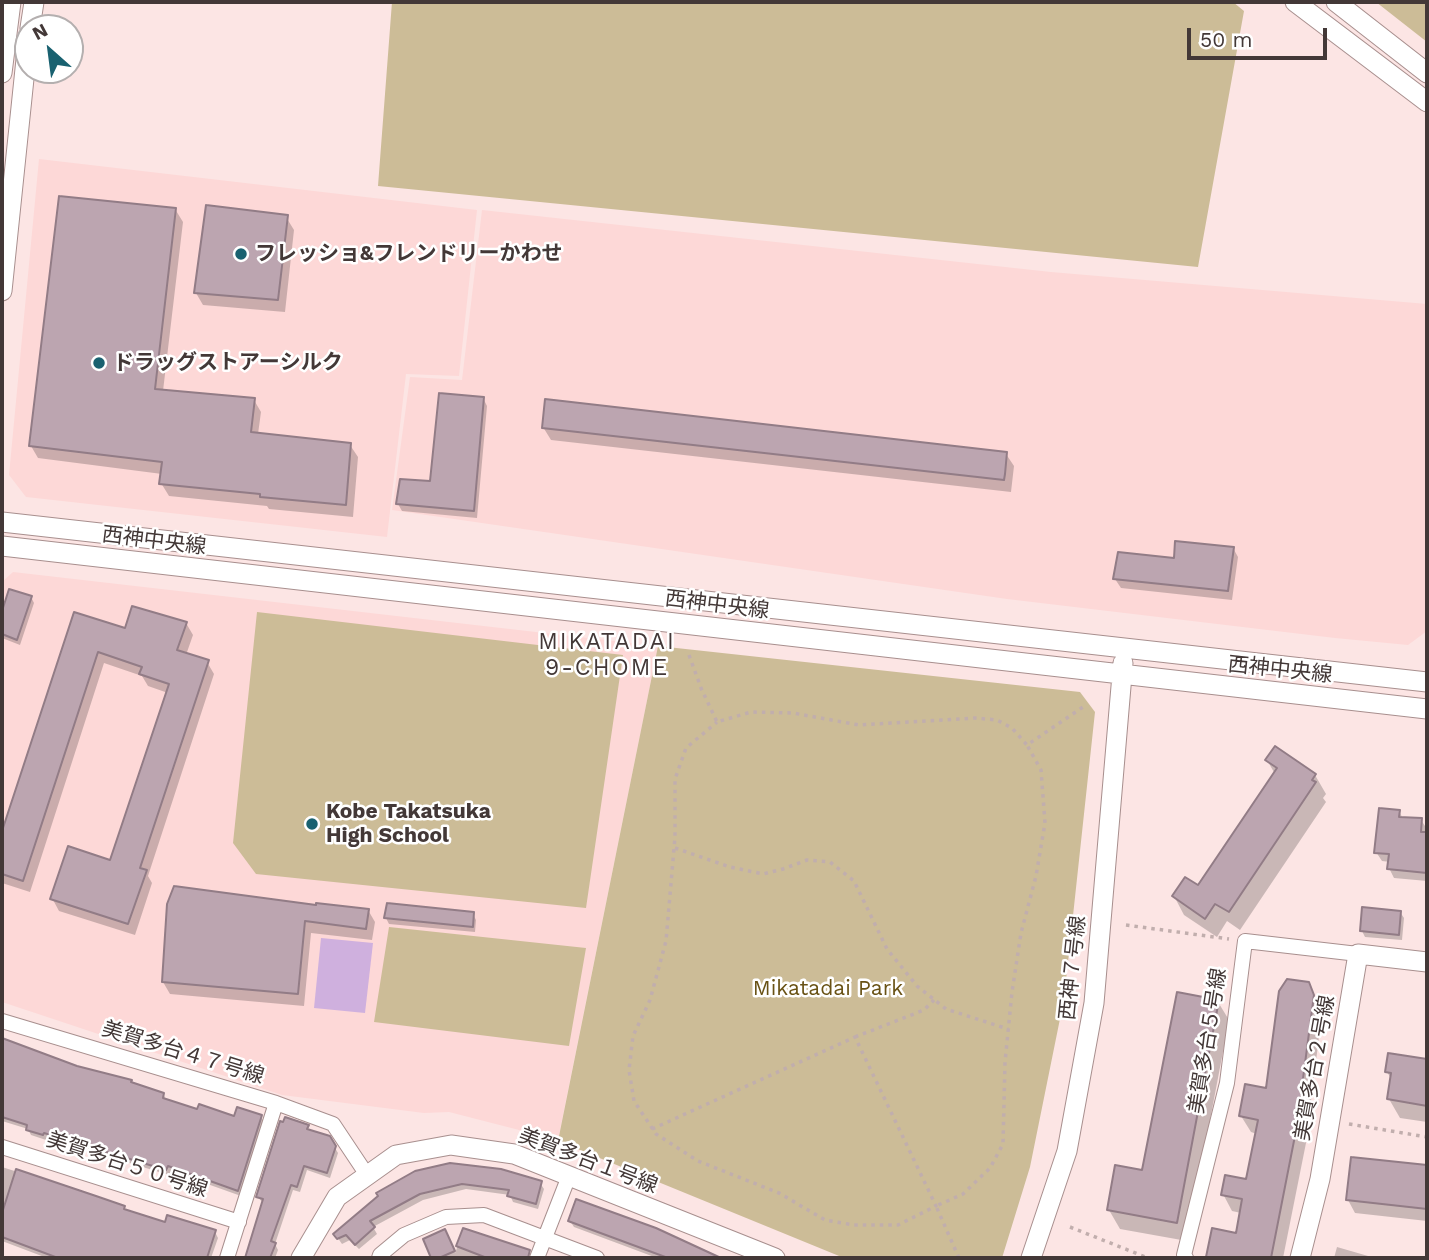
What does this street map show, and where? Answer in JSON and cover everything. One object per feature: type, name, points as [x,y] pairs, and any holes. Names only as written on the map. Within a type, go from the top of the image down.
[{"type":"street","points":[[2,73],[11,2]]},
{"type":"street","points":[[1295,2],[1427,103]]},
{"type":"street","points":[[1336,2],[1427,73]]},
{"type":"street","points":[[2,291],[23,84]]},
{"type":"street","name":"西神中央線","points":[[2,522],[1427,682]]},
{"type":"street","name":"西神中央線","points":[[2,546],[1427,709]]},
{"type":"street","name":"西神７号線","points":[[1031,1258],[1067,1151],[1094,1003],[1125,647]]},
{"type":"street","points":[[1245,941],[1427,962]]},
{"type":"street","name":"美賀多台５号線","points":[[1186,1258],[1184,1255],[1227,1083],[1245,941]]},
{"type":"street","name":"美賀多台２号線","points":[[1300,1258],[1320,1179],[1358,954]]},
{"type":"street","name":"美賀多台４７号線","points":[[2,1021],[276,1103],[227,1258]]},
{"type":"street","points":[[276,1103],[333,1124],[367,1175]]},
{"type":"street","name":"美賀多台１号線","points":[[301,1258],[337,1196],[396,1155],[451,1145],[514,1154],[775,1258]]},
{"type":"street","name":"美賀多台５０号線","points":[[2,1147],[239,1222]]},
{"type":"street","points":[[537,1258],[569,1176]]},
{"type":"street","points":[[379,1258],[404,1235],[446,1217],[484,1215],[597,1258]]},
{"type":"path","points":[[689,655],[717,722]]},
{"type":"path","points":[[1027,745],[1083,706]]},
{"type":"path","points":[[751,712],[793,713],[859,725],[975,718],[997,720],[1012,728],[1027,745],[1041,770],[1045,823],[1036,876],[1021,933],[1008,1029],[1003,1144],[990,1168],[963,1194],[898,1225],[854,1226],[825,1220],[779,1193],[698,1161],[656,1134],[634,1101],[629,1070],[633,1036],[650,1000],[666,941],[674,848],[675,779],[686,748],[717,722],[751,712]]},
{"type":"path","points":[[674,848],[730,867],[763,874],[807,860],[830,862],[854,881],[887,949],[917,986],[946,1009],[1008,1029]]},
{"type":"path","points":[[1126,925],[1245,941]]},
{"type":"path","points":[[652,1129],[855,1037],[924,1010],[934,999]]},
{"type":"path","points":[[855,1037],[959,1258]]},
{"type":"path","points":[[1330,1121],[1427,1137]]},
{"type":"path","points":[[1070,1227],[1148,1258]]},
{"type":"shaded area","points":[[39,159],[477,210],[459,376],[406,374],[387,537],[26,497],[9,475]]},
{"type":"shaded area","points":[[482,210],[1051,272],[1427,304],[1427,631],[1408,645],[1335,638],[1007,599],[392,510],[410,377],[462,380]]},
{"type":"shaded area","name":"Kobe Takatsuka High School","points":[[13,572],[658,646],[558,1140],[449,1112],[424,1113],[282,1095],[2,1002],[2,582]]},
{"type":"shaded area","points":[[321,938],[373,943],[365,1013],[314,1008]]},
{"type":"green space","points":[[392,2],[1233,2],[1244,11],[1198,267],[378,186]]},
{"type":"green space","points":[[1376,2],[1427,2],[1427,42]]},
{"type":"green space","points":[[257,612],[623,655],[586,908],[256,874],[233,843]]},
{"type":"green space","name":"Mikatadai Park","points":[[658,646],[1080,692],[1095,712],[1064,999],[1030,1167],[1002,1258],[844,1258],[558,1141]]},
{"type":"green space","points":[[389,927],[586,948],[569,1046],[374,1022]]},
{"type":"building","points":[[59,196],[176,208],[155,389],[255,398],[251,432],[351,443],[346,505],[159,484],[162,462],[29,446]]},
{"type":"building","points":[[206,205],[288,215],[278,300],[194,293]]},
{"type":"building","points":[[439,393],[484,397],[474,511],[396,504],[400,479],[430,481]]},
{"type":"building","points":[[545,399],[1007,452],[1004,480],[542,428]]},
{"type":"building","points":[[1175,541],[1234,547],[1228,591],[1113,579],[1118,552],[1174,558]]},
{"type":"building","points":[[9,589],[32,596],[17,640],[2,634],[2,611]]},
{"type":"building","points":[[132,606],[187,622],[177,650],[209,660],[140,868],[147,870],[128,924],[50,899],[68,846],[110,860],[169,684],[139,674],[142,667],[98,652],[23,881],[2,874],[2,831],[74,612],[125,628]]},
{"type":"building","points":[[1275,746],[1316,774],[1312,780],[1316,782],[1229,912],[1215,904],[1205,919],[1172,896],[1185,877],[1198,885],[1277,768],[1265,760]]},
{"type":"building","points":[[1379,808],[1400,810],[1399,817],[1422,818],[1421,832],[1427,832],[1427,873],[1387,869],[1389,854],[1374,853]]},
{"type":"building","points":[[174,886],[316,905],[369,909],[366,929],[305,921],[298,994],[162,982],[167,904]]},
{"type":"building","points":[[387,903],[474,912],[473,927],[384,918]]},
{"type":"building","points":[[1362,907],[1401,911],[1399,935],[1360,931]]},
{"type":"building","points":[[1287,979],[1309,982],[1314,995],[1303,1095],[1271,1258],[1206,1257],[1212,1228],[1236,1233],[1242,1199],[1221,1195],[1225,1175],[1246,1179],[1258,1120],[1239,1116],[1245,1084],[1266,1088],[1279,991]]},
{"type":"building","points":[[1177,992],[1219,1000],[1177,1223],[1107,1210],[1115,1165],[1142,1170]]},
{"type":"building","points":[[2,1038],[77,1066],[132,1080],[131,1082],[164,1093],[163,1098],[197,1109],[199,1104],[234,1116],[237,1107],[262,1115],[238,1191],[168,1166],[166,1170],[26,1130],[27,1125],[2,1117]]},
{"type":"building","points":[[1388,1053],[1427,1059],[1427,1106],[1387,1099],[1391,1073],[1385,1072]]},
{"type":"building","points":[[285,1117],[309,1125],[307,1129],[330,1136],[336,1146],[327,1173],[304,1166],[297,1187],[291,1185],[271,1241],[276,1243],[270,1258],[245,1258],[263,1199],[256,1197],[280,1121],[283,1122]]},
{"type":"building","points":[[1351,1157],[1427,1165],[1427,1209],[1346,1200]]},
{"type":"building","points":[[450,1163],[501,1169],[542,1181],[536,1204],[507,1196],[509,1190],[462,1184],[420,1194],[370,1221],[375,1227],[355,1245],[346,1235],[337,1239],[333,1234],[378,1196],[376,1193],[415,1171]]},
{"type":"building","points":[[16,1169],[165,1222],[167,1215],[216,1230],[207,1258],[58,1258],[2,1237],[2,1213]]},
{"type":"building","points":[[576,1199],[656,1228],[721,1258],[668,1258],[568,1221]]},
{"type":"building","points":[[463,1228],[530,1250],[528,1258],[487,1258],[456,1246]]},
{"type":"building","points":[[445,1229],[455,1251],[439,1258],[431,1258],[423,1239]]},
{"type":"place","name":"フレッショ&フレンドリーかわせ","points":[[241,254]]},
{"type":"place","name":"ドラッグストアーシルク","points":[[99,363]]},
{"type":"place","name":"Kobe Takatsuka High School","points":[[312,824]]},
{"type":"district","name":"MIKATADAI 9-CHOME","points":[[607,655]]}]
